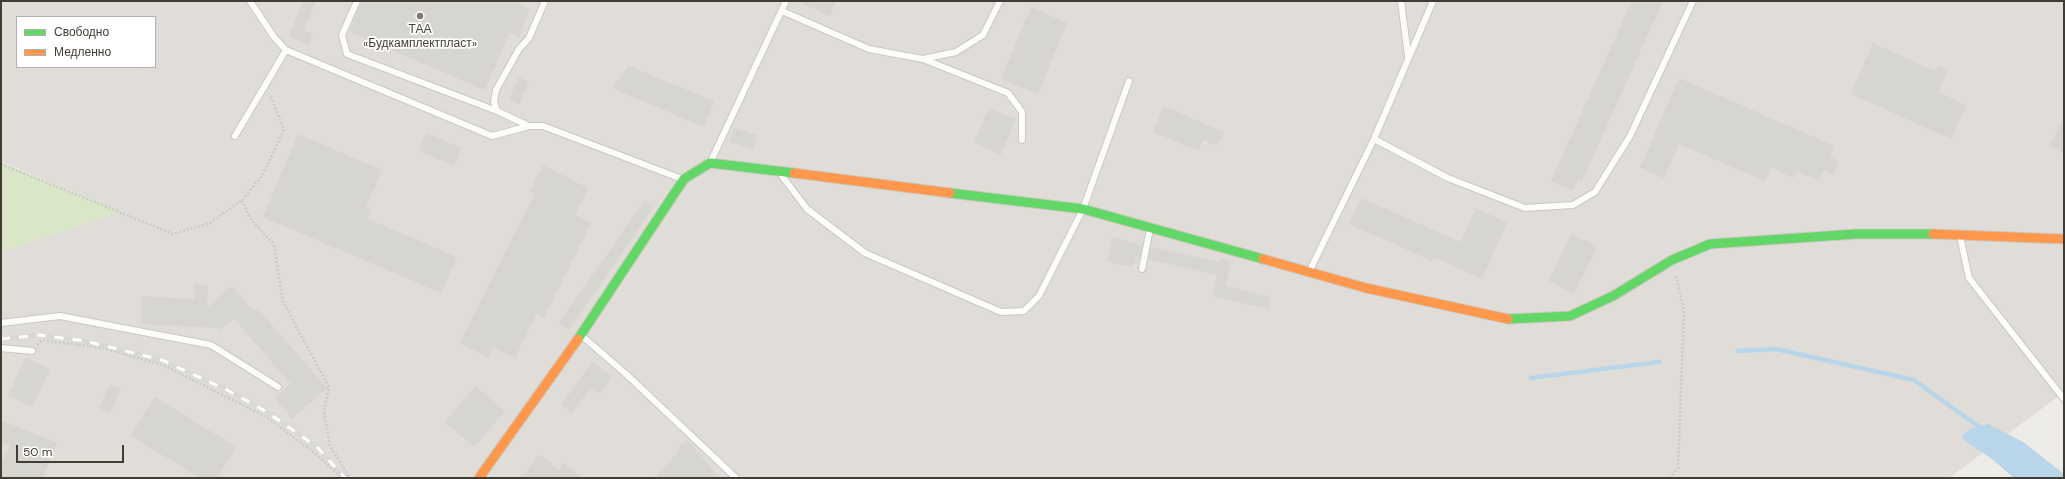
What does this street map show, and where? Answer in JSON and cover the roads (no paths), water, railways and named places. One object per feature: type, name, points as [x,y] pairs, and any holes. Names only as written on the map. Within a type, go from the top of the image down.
[{"type":"street","points":[[479,478],[581,335],[684,179],[710,163],[1083,208],[1308,273],[1381,292],[1504,318],[1570,316],[1613,296],[1672,260],[1710,244],[1856,234],[1959,234],[2064,240]]},
{"type":"lane","points":[[250,1],[274,37],[286,50],[492,136],[529,126],[543,126],[684,179]]},
{"type":"lane","points":[[357,1],[342,36],[347,54],[498,111],[529,126]]},
{"type":"lane","points":[[498,111],[494,102],[496,90],[519,49],[529,38],[545,1]]},
{"type":"lane","points":[[710,163],[786,1]]},
{"type":"lane","points":[[924,59],[956,52],[983,35],[1000,1]]},
{"type":"lane","points":[[1401,1],[1408,57]]},
{"type":"lane","points":[[1308,273],[1374,139],[1432,1]]},
{"type":"lane","points":[[1374,139],[1448,178],[1525,208],[1573,205],[1595,192],[1630,136],[1693,1]]},
{"type":"lane","points":[[782,11],[869,49],[924,59],[1008,93],[1022,112],[1022,140]]},
{"type":"lane","points":[[235,136],[286,50]]},
{"type":"lane","points":[[779,171],[807,209],[865,253],[1001,312],[1024,311],[1039,296],[1083,208],[1129,81]]},
{"type":"lane","points":[[1142,269],[1151,228]]},
{"type":"lane","points":[[1959,234],[1969,278],[2064,399]]},
{"type":"lane","points":[[1,324],[60,316],[211,345],[278,387]]},
{"type":"lane","points":[[581,335],[626,374],[736,478]]},
{"type":"lane","points":[[1,348],[32,351]]},
{"type":"water","points":[[1988,424],[2023,442],[2064,474],[2064,478],[2014,478],[1992,459],[1965,441],[1962,436],[1970,429]]},
{"type":"waterway","points":[[1738,351],[1776,349],[1914,380],[1982,429]]},
{"type":"waterway","points":[[1531,378],[1659,362]]},
{"type":"railway","points":[[1,339],[40,335],[85,341],[162,360],[227,390],[267,412],[317,447],[345,478]]},
{"type":"place","name":"ТАА «Будкамплектпласт»","points":[[420,16]]}]
